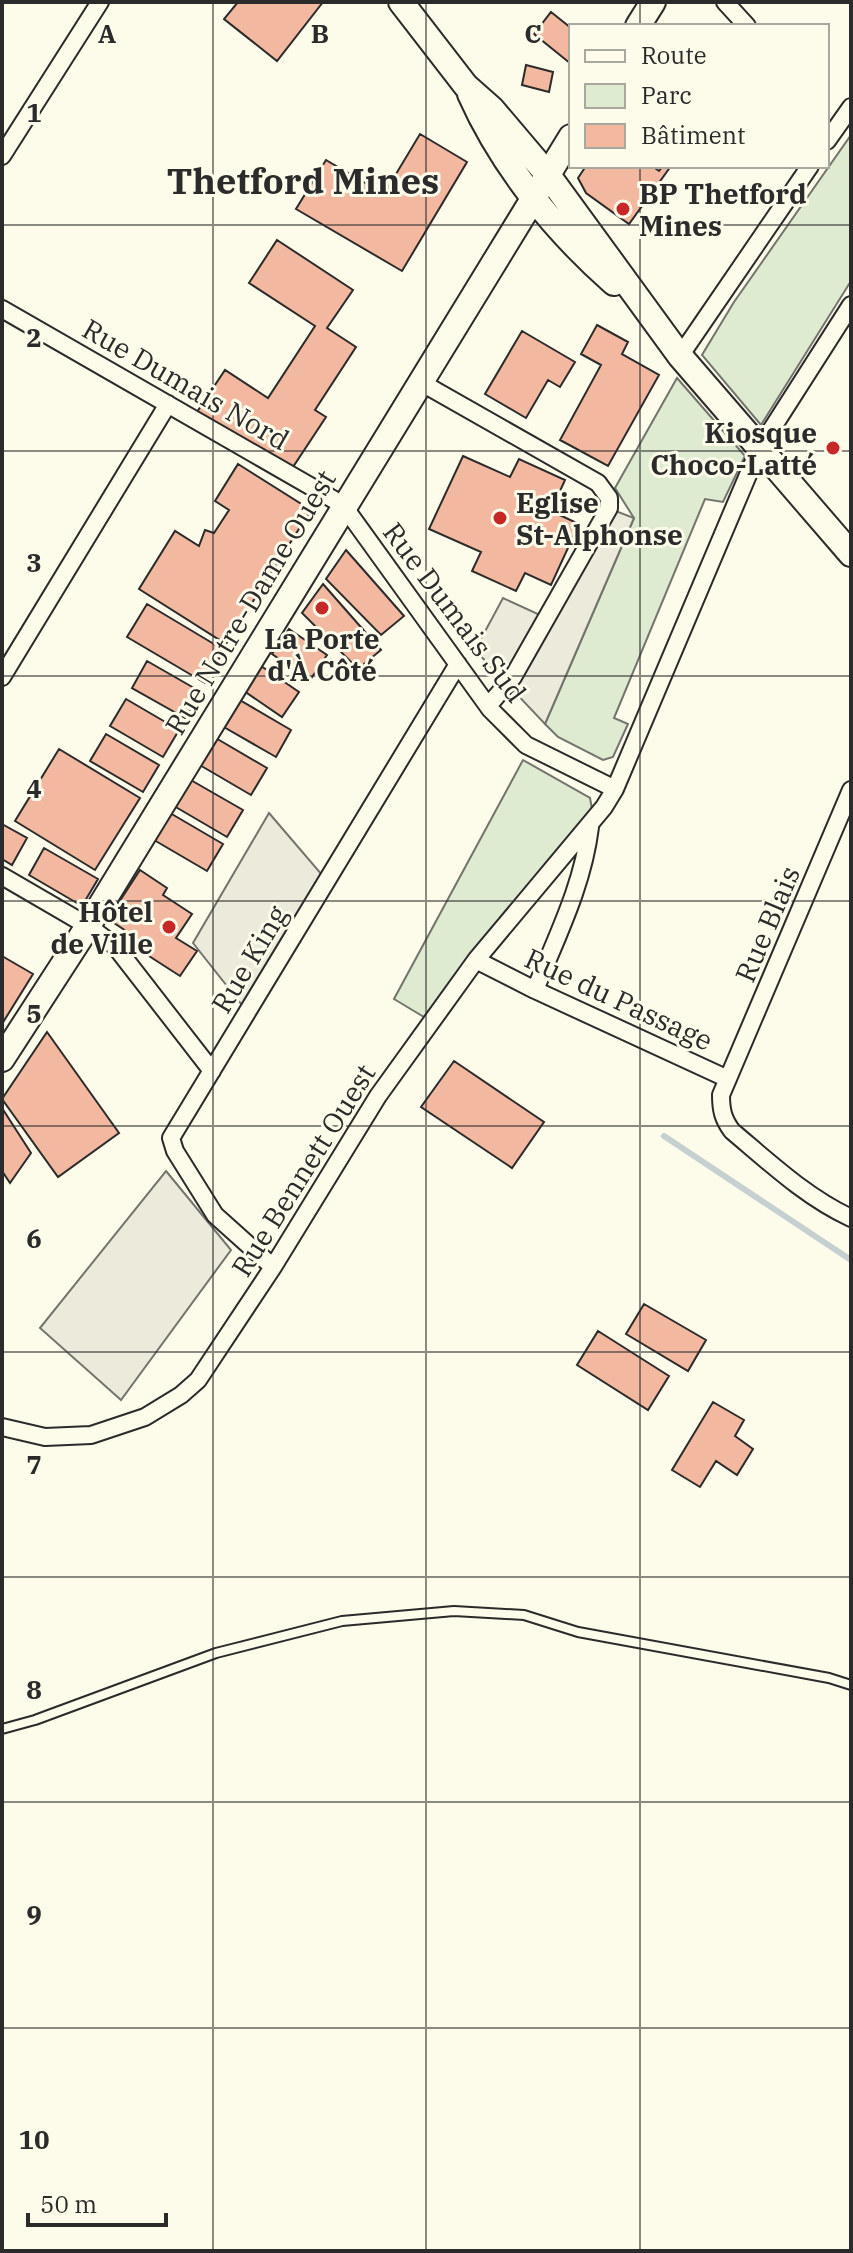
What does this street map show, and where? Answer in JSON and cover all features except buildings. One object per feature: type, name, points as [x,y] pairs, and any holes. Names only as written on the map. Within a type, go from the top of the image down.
[{"type":"street","points":[[2,156],[100,2]]},
{"type":"street","points":[[401,2],[466,86],[492,109],[548,175],[680,356],[851,554]]},
{"type":"street","points":[[639,24],[653,2]]},
{"type":"street","points":[[725,2],[745,24]]},
{"type":"street","points":[[466,86],[486,129],[535,197],[585,258],[649,314]]},
{"type":"street","points":[[832,119],[851,107]]},
{"type":"street","name":"Rue Notre-Dame Ouest","points":[[2,1059],[88,926],[569,140]]},
{"type":"street","points":[[680,356],[809,168]]},
{"type":"street","name":"Rue Bennett Ouest","points":[[2,1427],[45,1437],[91,1435],[145,1417],[181,1395],[198,1380],[273,1267],[378,1096],[476,960],[590,827],[615,789],[759,449],[851,305]]},
{"type":"street","name":"Rue Dumais Nord","points":[[2,309],[343,505]]},
{"type":"street","points":[[422,383],[598,483],[609,498],[609,508],[513,677],[488,706]]},
{"type":"street","points":[[2,677],[168,404]]},
{"type":"street","name":"Rue Dumais Sud","points":[[343,505],[488,706],[526,745],[615,789]]},
{"type":"street","name":"Rue King","points":[[273,1267],[215,1215],[175,1151],[171,1138],[458,664]]},
{"type":"street","name":"Rue Blais","points":[[728,1079],[851,790]]},
{"type":"street","name":"Rue Bennett Ouest","points":[[535,990],[577,889],[587,854],[590,827]]},
{"type":"street","points":[[2,876],[88,926],[115,946],[212,1071]]},
{"type":"street","name":"Rue du Passage","points":[[476,960],[728,1079],[721,1095],[721,1108],[724,1120],[732,1131],[802,1190],[825,1206],[851,1218]]},
{"type":"lane","points":[[2,1729],[35,1720],[216,1653],[342,1621],[454,1611],[524,1615],[578,1632],[829,1678],[851,1685]]},
{"type":"green space","points":[[851,135],[851,281],[761,425],[702,355],[734,302]]},
{"type":"green space","points":[[677,378],[745,456],[723,502],[705,499],[614,718],[628,724],[613,757],[603,760],[558,737],[545,724],[634,518],[615,488]]},
{"type":"green space","points":[[523,760],[590,798],[592,809],[424,1017],[394,999]]},
{"type":"shaded area","points":[[605,507],[634,518],[545,724],[475,650],[503,598],[542,616]]},
{"type":"shaded area","points":[[269,813],[323,876],[242,1005],[193,943]]},
{"type":"shaded area","points":[[166,1171],[231,1250],[121,1400],[40,1328]]},
{"type":"waterway","points":[[664,1136],[851,1260]]},
{"type":"place","name":"BP Thetford Mines","points":[[623,209]]},
{"type":"place","name":"Kiosque Choco-Latté","points":[[833,448]]},
{"type":"place","name":"Eglise St-Alphonse","points":[[500,518]]},
{"type":"place","name":"La Porte d'À Côté","points":[[322,608]]},
{"type":"place","name":"Hôtel de Ville","points":[[169,927]]},
{"type":"district","name":"Thetford Mines","points":[[303,180]]}]
